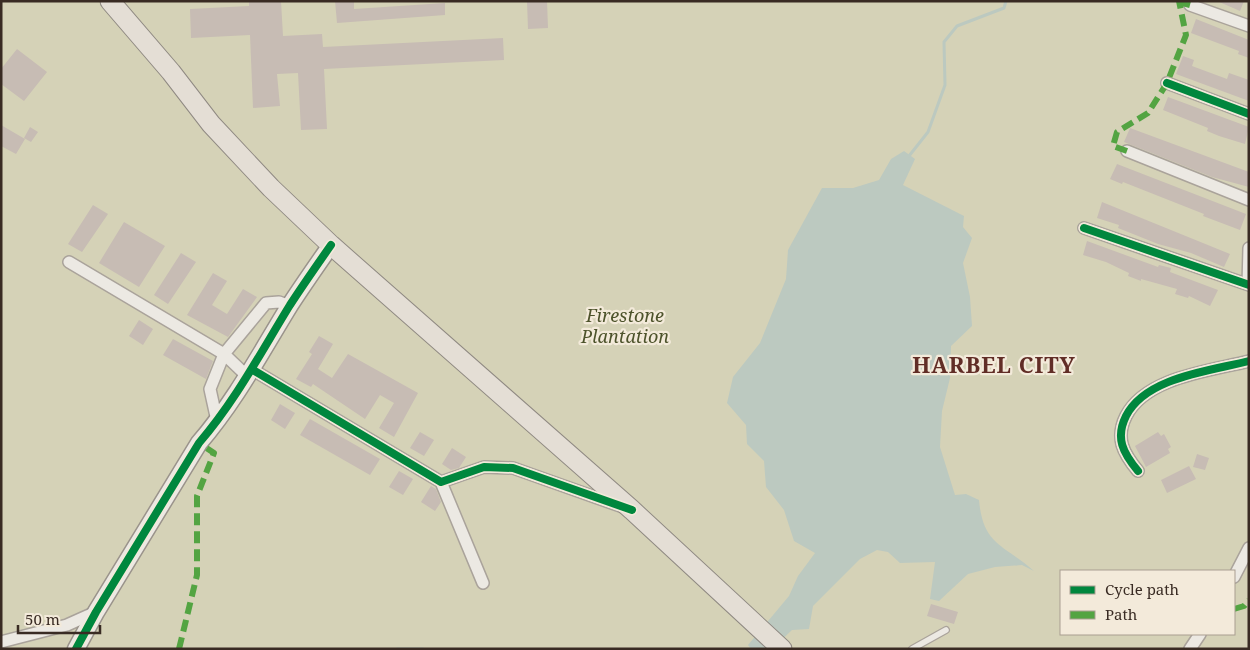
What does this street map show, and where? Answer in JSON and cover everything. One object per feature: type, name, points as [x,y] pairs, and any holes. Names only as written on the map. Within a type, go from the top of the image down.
[{"type":"main road","points":[[110,1],[171,72],[211,124],[271,188],[331,244],[632,510],[780,646]]},
{"type":"street","points":[[1190,5],[1249,26]]},
{"type":"street","points":[[1167,82],[1249,114]]},
{"type":"street","points":[[1127,151],[1249,200]]},
{"type":"street","points":[[1084,228],[1248,284],[1249,248]]},
{"type":"street","points":[[76,649],[96,612],[199,442],[218,421],[250,374],[290,306],[331,244]]},
{"type":"street","points":[[69,262],[224,354],[250,374],[441,482],[483,583]]},
{"type":"street","points":[[218,421],[210,389],[224,354],[266,303],[279,302],[290,306]]},
{"type":"street","points":[[1138,471],[1125,455],[1120,439],[1121,427],[1131,407],[1146,392],[1171,381],[1249,360]]},
{"type":"street","points":[[441,482],[484,467],[514,468],[632,510]]},
{"type":"street","points":[[1235,575],[1249,548]]},
{"type":"street","points":[[1,642],[67,625],[96,612]]},
{"type":"street","points":[[1190,649],[1199,635]]},
{"type":"lane","points":[[912,649],[946,630]]},
{"type":"green space","name":"Firestone Plantation","points":[[1,1],[1249,1],[1249,649],[1,649]]},
{"type":"shaded area","points":[[904,151],[915,159],[903,185],[964,216],[963,227],[972,238],[963,263],[970,297],[972,326],[951,346],[950,378],[942,411],[940,447],[955,495],[966,494],[979,500],[981,515],[990,535],[1004,549],[1034,571],[1022,565],[995,567],[968,574],[939,601],[930,599],[935,562],[900,563],[888,552],[877,550],[860,559],[813,606],[809,629],[792,630],[772,649],[751,649],[748,645],[789,596],[798,576],[815,553],[794,541],[784,510],[766,487],[764,461],[747,444],[746,425],[727,403],[733,377],[760,343],[786,279],[788,250],[822,188],[853,188],[879,180],[891,159]]},
{"type":"building","points":[[281,1],[283,36],[322,34],[323,47],[503,38],[504,60],[324,69],[327,129],[301,130],[298,73],[277,74],[280,106],[253,108],[250,35],[191,38],[190,9],[249,6],[249,2]]},
{"type":"building","points":[[335,1],[354,1],[354,9],[445,3],[445,15],[337,23]]},
{"type":"building","points":[[527,1],[547,1],[548,28],[528,29]]},
{"type":"building","points":[[1217,1],[1244,1],[1240,11]]},
{"type":"building","points":[[1196,19],[1249,40],[1249,58],[1238,54],[1239,51],[1191,33]]},
{"type":"building","points":[[17,49],[47,72],[24,101],[1,84],[1,69]]},
{"type":"building","points":[[1183,56],[1194,60],[1192,66],[1227,79],[1229,73],[1249,80],[1249,101],[1176,74]]},
{"type":"building","points":[[1168,97],[1249,127],[1245,144],[1219,136],[1207,131],[1208,128],[1163,110]]},
{"type":"building","points":[[1,125],[25,139],[16,154],[1,146]]},
{"type":"building","points":[[30,127],[38,132],[31,142],[24,138]]},
{"type":"building","points":[[1130,128],[1249,172],[1249,187],[1212,177],[1124,142]]},
{"type":"building","points":[[1117,164],[1246,214],[1240,230],[1123,182],[1122,184],[1110,179]]},
{"type":"building","points":[[1102,202],[1230,254],[1224,267],[1191,253],[1158,244],[1118,228],[1119,225],[1097,218]]},
{"type":"building","points":[[93,205],[108,214],[82,252],[68,244]]},
{"type":"building","points":[[124,222],[165,246],[139,287],[99,263]]},
{"type":"building","points":[[1087,241],[1158,267],[1159,265],[1171,268],[1170,272],[1218,290],[1210,306],[1189,296],[1188,298],[1175,294],[1177,289],[1141,279],[1141,281],[1128,276],[1129,273],[1106,262],[1083,255]]},
{"type":"building","points":[[181,253],[196,262],[168,304],[154,295]]},
{"type":"building","points":[[213,273],[227,281],[212,305],[227,314],[243,289],[257,297],[228,337],[187,315]]},
{"type":"building","points":[[139,320],[153,329],[143,345],[129,336]]},
{"type":"building","points":[[319,336],[333,344],[318,369],[332,378],[348,354],[418,393],[394,437],[379,428],[394,403],[380,395],[365,419],[313,384],[311,387],[296,379],[312,354],[309,352]]},
{"type":"building","points":[[173,339],[213,361],[206,379],[163,355]]},
{"type":"building","points":[[280,404],[295,413],[285,429],[271,420]]},
{"type":"building","points":[[310,419],[380,459],[370,475],[300,435]]},
{"type":"building","points":[[420,432],[434,440],[424,456],[410,448]]},
{"type":"building","points":[[1158,432],[1161,436],[1164,434],[1171,447],[1168,449],[1170,453],[1146,467],[1135,446]]},
{"type":"building","points":[[452,448],[466,457],[459,468],[451,470],[442,464]]},
{"type":"building","points":[[1197,454],[1209,458],[1205,470],[1193,467]]},
{"type":"building","points":[[1189,466],[1196,479],[1167,493],[1161,480]]},
{"type":"building","points":[[399,471],[413,479],[403,495],[389,487]]},
{"type":"building","points":[[431,486],[436,489],[441,502],[435,511],[421,502]]},
{"type":"building","points":[[931,604],[958,612],[954,624],[927,616]]},
{"type":"waterway","points":[[909,156],[928,132],[945,85],[944,42],[957,26],[1004,8],[1006,1]]},
{"type":"waterway","points":[[397,649],[423,649]]},
{"type":"marked path","points":[[1127,151],[1113,146],[1117,132],[1148,113],[1167,83],[1186,35],[1179,1]]},
{"type":"marked path","points":[[1179,2],[1190,5]]},
{"type":"marked path","points":[[179,649],[197,575],[197,496],[214,453],[199,443]]},
{"type":"marked path","points":[[1235,609],[1244,606],[1249,600]]},
{"type":"cycle path","points":[[1167,83],[1249,114]]},
{"type":"cycle path","points":[[1084,228],[1249,285]]},
{"type":"cycle path","points":[[76,649],[96,612],[199,443],[225,410],[290,305],[331,245]]},
{"type":"cycle path","points":[[1138,471],[1128,458],[1121,438],[1121,431],[1126,416],[1135,403],[1148,392],[1163,384],[1198,373],[1249,361]]},
{"type":"cycle path","points":[[253,370],[441,482],[484,467],[513,468],[632,510]]},
{"type":"district","name":"HARBEL CITY","points":[[994,364]]}]
